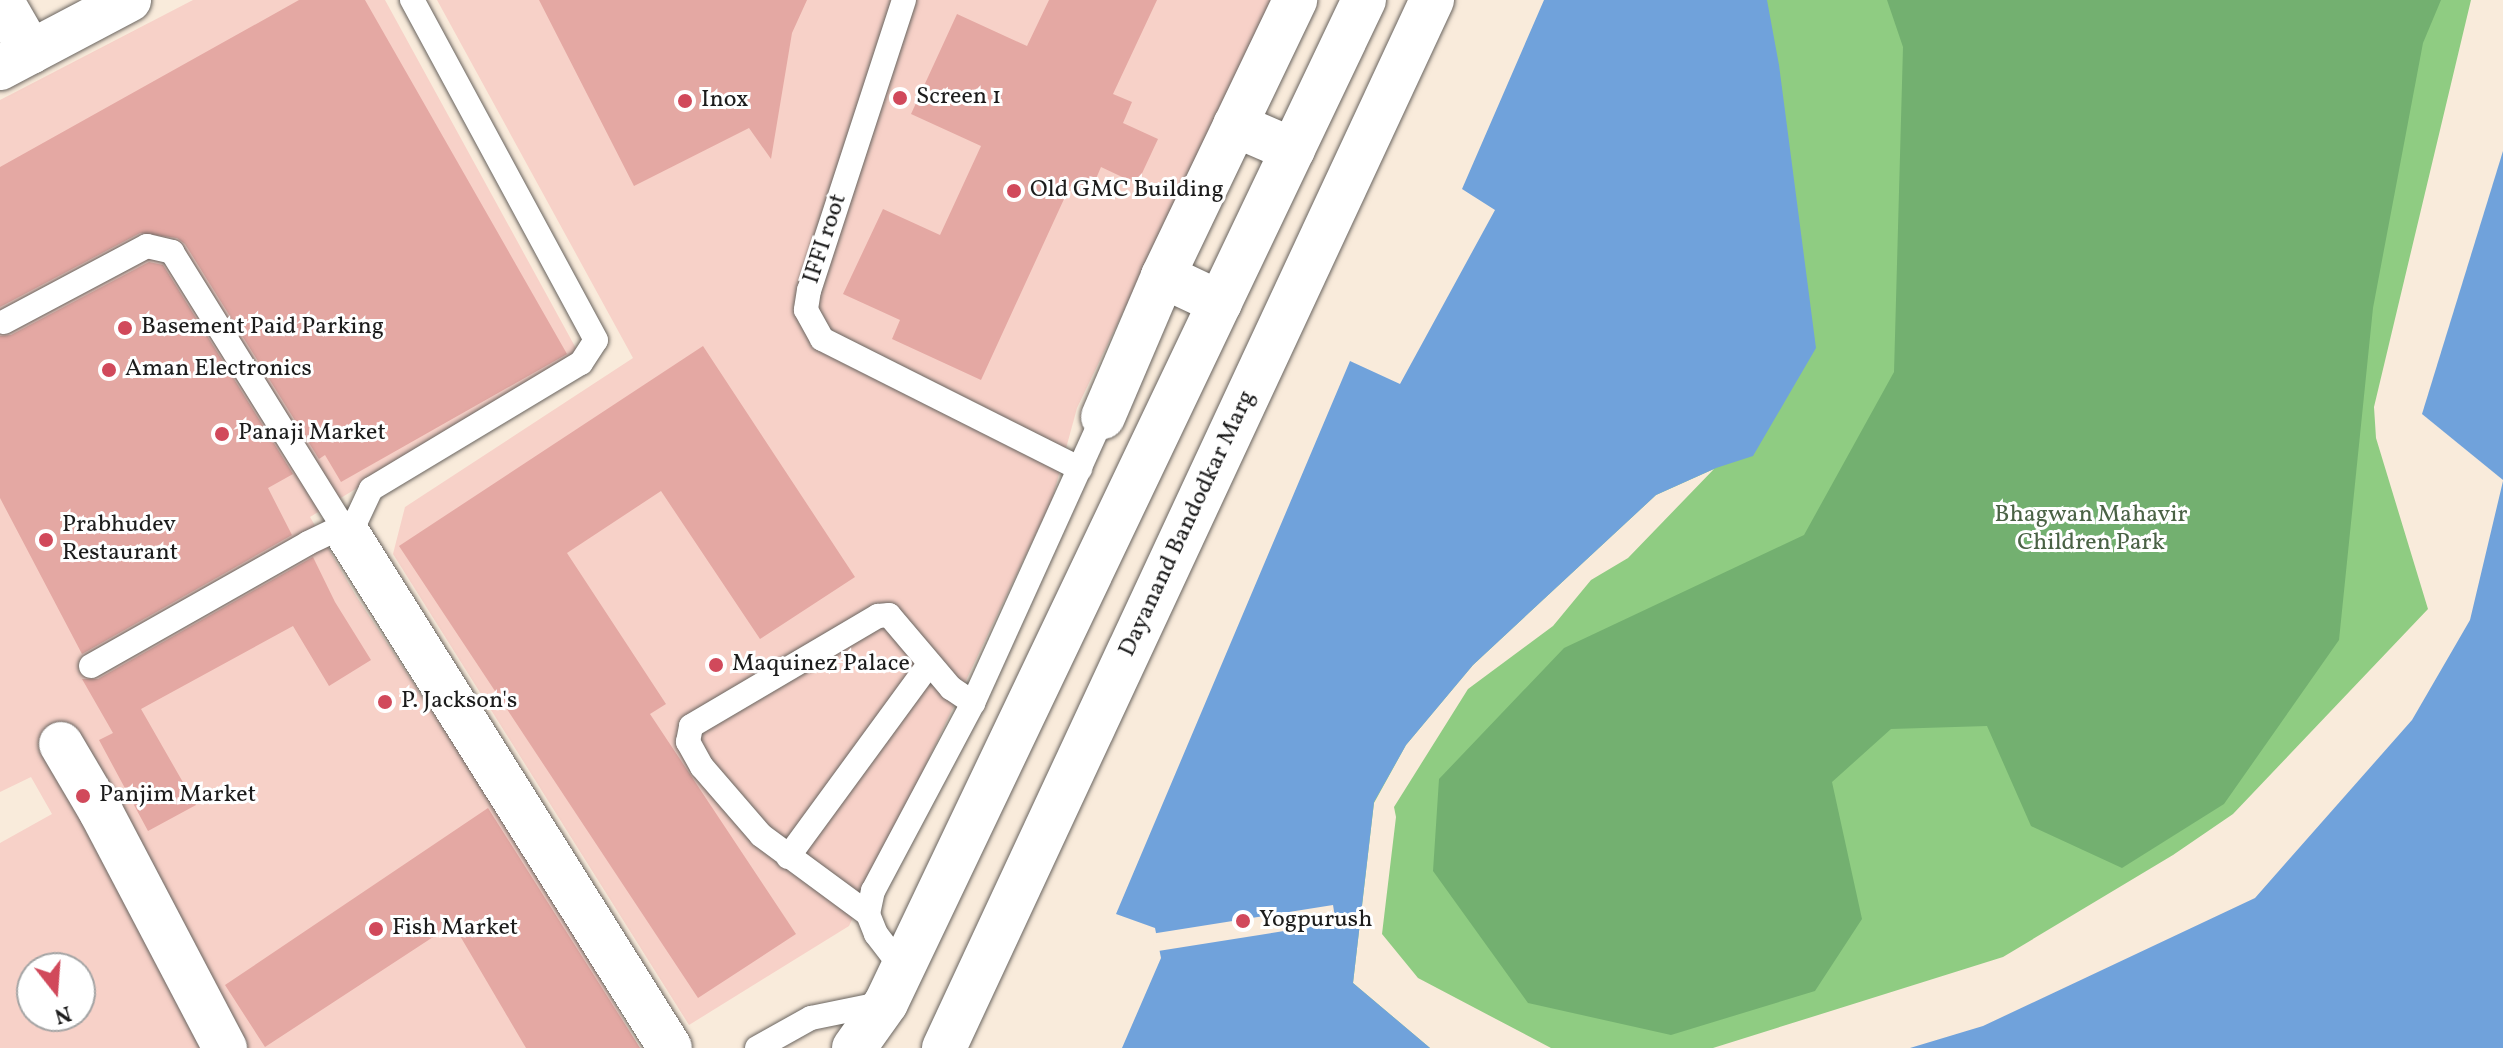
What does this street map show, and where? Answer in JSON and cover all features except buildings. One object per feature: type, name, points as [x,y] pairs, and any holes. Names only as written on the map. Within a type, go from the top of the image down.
[{"type":"main road","points":[[1,0],[15,60],[129,0]]},
{"type":"main road","points":[[1103,417],[1163,276],[1295,0]]},
{"type":"main road","points":[[857,1045],[894,985],[1364,0]]},
{"type":"main road","name":"Dayanand Bandodkar Marg","points":[[944,1048],[1432,0]]},
{"type":"main road","points":[[1235,125],[1293,150]]},
{"type":"main road","points":[[1163,276],[1220,303]]},
{"type":"main road","points":[[354,528],[670,1048]]},
{"type":"main road","points":[[61,744],[101,812],[225,1048]]},
{"type":"lane","points":[[91,666],[308,543],[354,528],[371,489],[581,363],[596,340],[412,0]]},
{"type":"lane","name":"IFFI root","points":[[904,0],[809,290],[806,310],[822,339],[1080,469]]},
{"type":"lane","points":[[4,322],[147,246],[172,252],[354,528]]},
{"type":"lane","points":[[868,914],[873,891],[973,703],[1103,417]]},
{"type":"lane","points":[[757,1048],[811,1018],[894,985],[868,914],[761,835],[702,767],[688,742],[691,726],[878,616],[896,618],[929,664],[951,688],[973,703]]},
{"type":"lane","points":[[788,857],[929,664]]},
{"type":"shaded area","points":[[193,0],[385,0],[578,352],[310,517],[356,596],[540,875],[640,1048],[0,1048],[0,843],[52,814],[31,777],[0,792],[0,100]]},
{"type":"shaded area","points":[[437,0],[1273,0],[1077,408],[1052,500],[849,926],[689,1025],[393,554],[405,507],[633,358]]},
{"type":"green space","name":"Bhagwan Mahavir Children Park","points":[[1661,0],[2471,0],[2374,407],[2376,438],[2428,609],[2233,814],[2173,855],[2003,957],[1713,1048],[1551,1048],[1418,978],[1382,934],[1396,817],[1394,807],[1468,689],[1553,626],[1591,580],[1628,558],[1714,469],[1656,495],[1473,665],[1406,745],[1374,803],[1353,983],[1430,1048],[1233,1048]]},
{"type":"green space","name":"Bhagwan Mahavir Children Park","points":[[1887,0],[2441,0],[2423,43],[2373,308],[2339,640],[2224,804],[2122,868],[2031,826],[1987,726],[1891,729],[1832,782],[1862,919],[1815,991],[1671,1035],[1528,1003],[1433,871],[1439,779],[1564,648],[1804,535],[1894,372],[1903,47]]},
{"type":"water","points":[[1544,0],[1767,0],[1779,65],[1816,348],[1753,456],[1716,468],[1656,495],[1473,665],[1406,745],[1374,802],[1353,983],[1430,1048],[1122,1048],[1161,958],[1155,928],[1116,914],[1350,361],[1400,384],[1495,210],[1462,189]]},
{"type":"water","points":[[2503,151],[2503,480],[2422,414]]},
{"type":"water","points":[[2503,481],[2503,1048],[1910,1048],[1983,1026],[2255,898],[2412,720],[2470,620]]},
{"type":"pier","points":[[1333,905],[1336,923],[1155,951],[1152,934]]},
{"type":"place","name":"Screen 1","points":[[900,98]]},
{"type":"place","name":"Inox","points":[[685,101]]},
{"type":"place","name":"Old GMC Building","points":[[1014,191]]},
{"type":"place","name":"Basement Paid Parking","points":[[125,328]]},
{"type":"place","name":"Aman Electronics","points":[[109,370]]},
{"type":"place","name":"Panaji Market","points":[[222,434]]},
{"type":"place","name":"Prabhudev Restaurant","points":[[46,540]]},
{"type":"place","name":"Maquinez Palace","points":[[716,665]]},
{"type":"place","name":"P. Jackson's","points":[[385,702]]},
{"type":"place","name":"Panjim Market","points":[[83,796]]},
{"type":"place","name":"Yogpurush","points":[[1243,921]]},
{"type":"place","name":"Fish Market","points":[[376,929]]}]
